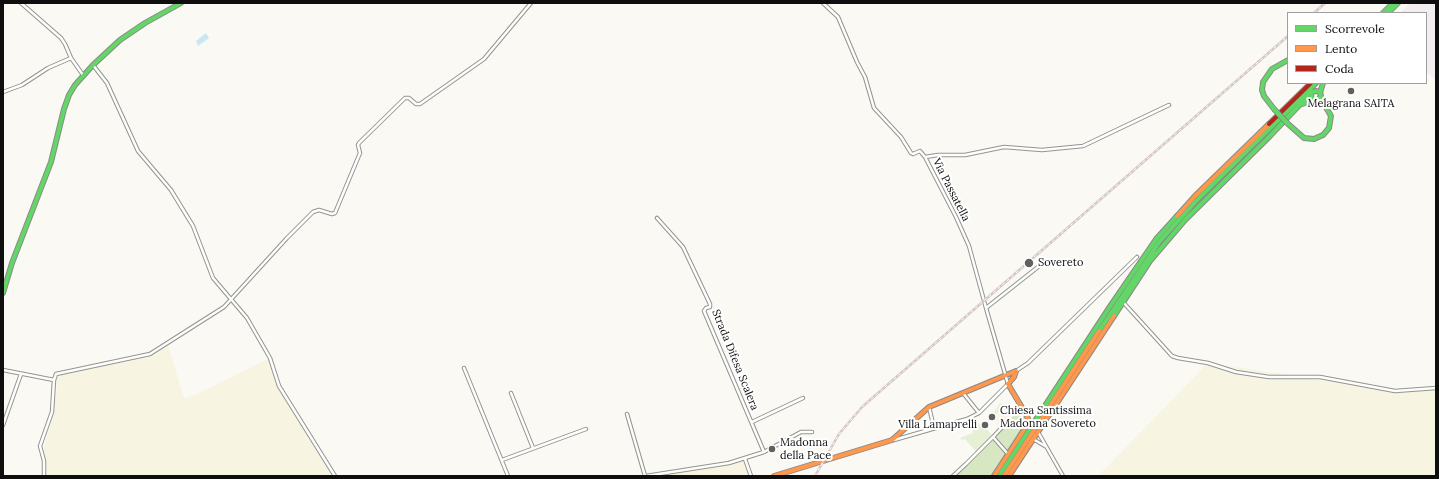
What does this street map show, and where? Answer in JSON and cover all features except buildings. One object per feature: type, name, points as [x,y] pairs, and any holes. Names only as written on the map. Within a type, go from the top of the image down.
[{"type":"main road","points":[[3,293],[10,269],[51,162],[64,109],[72,90],[83,75],[93,65],[133,30],[181,3]]},
{"type":"main road","points":[[1384,12],[1393,3]]},
{"type":"main road","points":[[1389,12],[1398,3]]},
{"type":"main road","points":[[1287,61],[1273,68],[1263,82],[1262,89],[1264,97],[1287,123],[1302,137],[1309,139],[1319,138],[1327,132],[1331,116],[1320,95],[1316,91],[1312,92]]},
{"type":"main road","points":[[999,476],[1157,238],[1195,196],[1309,84]]},
{"type":"main road","points":[[1004,476],[1125,291],[1160,241],[1194,203],[1315,84]]},
{"type":"main road","points":[[1300,105],[1315,100],[1320,95],[1323,84]]},
{"type":"main road","points":[[1312,92],[1311,97],[1326,107]]},
{"type":"main road","points":[[1009,476],[1150,261],[1185,220],[1312,92]]},
{"type":"main road","points":[[774,476],[892,440],[928,407],[1016,371]]},
{"type":"main road","points":[[994,476],[1028,425],[1029,420],[1008,384],[1014,377],[1016,371]]},
{"type":"street","points":[[21,3],[62,38],[71,58],[83,75]]},
{"type":"street","points":[[44,476],[44,461],[40,446],[52,412],[54,380],[56,374],[150,354],[224,308],[312,212],[318,210],[332,214],[335,213],[360,153],[358,146],[359,143],[405,98],[409,98],[415,103],[420,104],[483,60],[531,3]]},
{"type":"street","name":"Via Passatella","points":[[823,3],[838,17],[865,77],[874,108],[901,137],[911,153],[920,151],[925,157],[956,217],[969,246],[1004,376],[1008,384]]},
{"type":"street","points":[[3,92],[22,85],[48,68],[71,58]]},
{"type":"street","points":[[93,65],[107,83],[138,151],[171,190],[193,226],[213,278],[232,299],[254,329],[270,358],[280,386],[291,407],[301,419],[336,476]]},
{"type":"street","points":[[925,157],[938,155],[965,155],[1004,147],[1042,150],[1083,146],[1168,105]]},
{"type":"street","name":"Strada Difesa Scalera","points":[[657,218],[683,247],[710,304],[710,307],[706,308],[704,311],[764,452]]},
{"type":"street","points":[[1016,371],[1028,363],[1137,257]]},
{"type":"street","points":[[986,308],[1038,267]]},
{"type":"street","points":[[1123,302],[1172,356],[1178,358],[1208,363],[1236,372],[1269,377],[1320,377],[1395,391],[1436,388]]},
{"type":"street","points":[[464,368],[508,476]]},
{"type":"street","points":[[3,370],[54,380]]},
{"type":"street","points":[[3,425],[22,374]]},
{"type":"street","points":[[892,440],[967,419],[979,413],[1008,384]]},
{"type":"street","points":[[511,393],[533,448]]},
{"type":"street","points":[[963,393],[979,413]]},
{"type":"street","points":[[752,422],[803,398]]},
{"type":"street","points":[[928,407],[934,428]]},
{"type":"street","points":[[627,414],[645,476],[711,467],[746,459],[764,452],[800,432],[812,432]]},
{"type":"street","points":[[953,476],[1008,421]]},
{"type":"street","points":[[502,460],[586,429]]},
{"type":"street","points":[[1038,432],[1062,476]]},
{"type":"street","points":[[993,436],[1008,454]]},
{"type":"street","points":[[1033,439],[1045,446]]},
{"type":"street","points":[[746,459],[751,476]]},
{"type":"shaded area","points":[[1410,3],[1436,3],[1436,81],[1427,72],[1427,12],[1401,12]]},
{"type":"shaded area","points":[[168,345],[184,398],[197,394],[270,358],[280,386],[335,476],[45,476],[44,447],[54,413],[57,386],[56,378],[60,374],[154,356]]},
{"type":"shaded area","points":[[1208,363],[1395,391],[1436,389],[1436,476],[1098,476]]},
{"type":"shaded area","points":[[1003,407],[1011,415],[1003,424],[1001,423],[998,426],[996,424],[998,422],[996,418],[998,416],[997,414]]},
{"type":"shaded area","points":[[745,461],[749,476],[661,476],[705,469]]},
{"type":"green space","points":[[1000,403],[1003,407],[997,414],[995,413],[991,417],[988,416],[992,411],[994,412]]},
{"type":"green space","points":[[1020,409],[1027,419],[991,476],[939,476],[951,475],[957,472]]},
{"type":"green space","points":[[971,420],[977,421],[984,430],[986,428],[993,437],[977,453],[965,439],[962,440],[960,438],[973,433]]},
{"type":"water","points":[[206,33],[209,38],[198,46],[196,41]]},
{"type":"railway","points":[[1315,12],[1325,3]]},
{"type":"railway","points":[[815,476],[839,434],[862,407],[1287,37]]},
{"type":"traffic: fast","points":[[3,293],[12,263],[51,162],[64,109],[69,95],[75,85],[93,65],[120,40],[145,23],[181,3]]},
{"type":"traffic: fast","points":[[1384,12],[1393,3]]},
{"type":"traffic: fast","points":[[1389,12],[1398,3]]},
{"type":"traffic: fast","points":[[1274,109],[1264,96],[1262,90],[1263,82],[1272,69],[1287,61]]},
{"type":"traffic: fast","points":[[1099,331],[1160,241],[1198,199],[1315,84]]},
{"type":"traffic: fast","points":[[1320,93],[1323,84]]},
{"type":"traffic: fast","points":[[1314,91],[1318,91],[1321,96],[1318,101],[1314,101],[1311,98],[1311,94],[1314,91]]},
{"type":"traffic: fast","points":[[1114,316],[1150,261],[1185,220],[1312,92]]},
{"type":"traffic: fast","points":[[1287,123],[1304,138],[1314,139],[1323,135],[1329,128],[1331,116],[1320,97]]},
{"type":"traffic: fast","points":[[1302,104],[1313,100]]},
{"type":"traffic: fast","points":[[1274,109],[1287,123]]},
{"type":"traffic: fast","points":[[999,476],[1109,308],[1157,238],[1177,216]]},
{"type":"traffic: slow","points":[[1177,216],[1195,196],[1269,124]]},
{"type":"traffic: slow","points":[[1009,476],[1114,316]]},
{"type":"traffic: slow","points":[[1004,476],[1099,331]]},
{"type":"traffic: slow","points":[[774,476],[892,440],[929,407],[1016,371]]},
{"type":"traffic: slow","points":[[994,476],[1029,422],[1008,384],[1014,377],[1016,371]]},
{"type":"traffic: jam","points":[[1269,124],[1310,84]]},
{"type":"place","name":"Melagrana SAITA","points":[[1351,91]]},
{"type":"place","name":"Sovereto","points":[[1029,263]]},
{"type":"place","name":"Chiesa Santissima Madonna Sovereto","points":[[992,417]]},
{"type":"place","name":"Villa Lamaprelli","points":[[985,425]]},
{"type":"place","name":"Madonna della Pace","points":[[772,449]]}]
